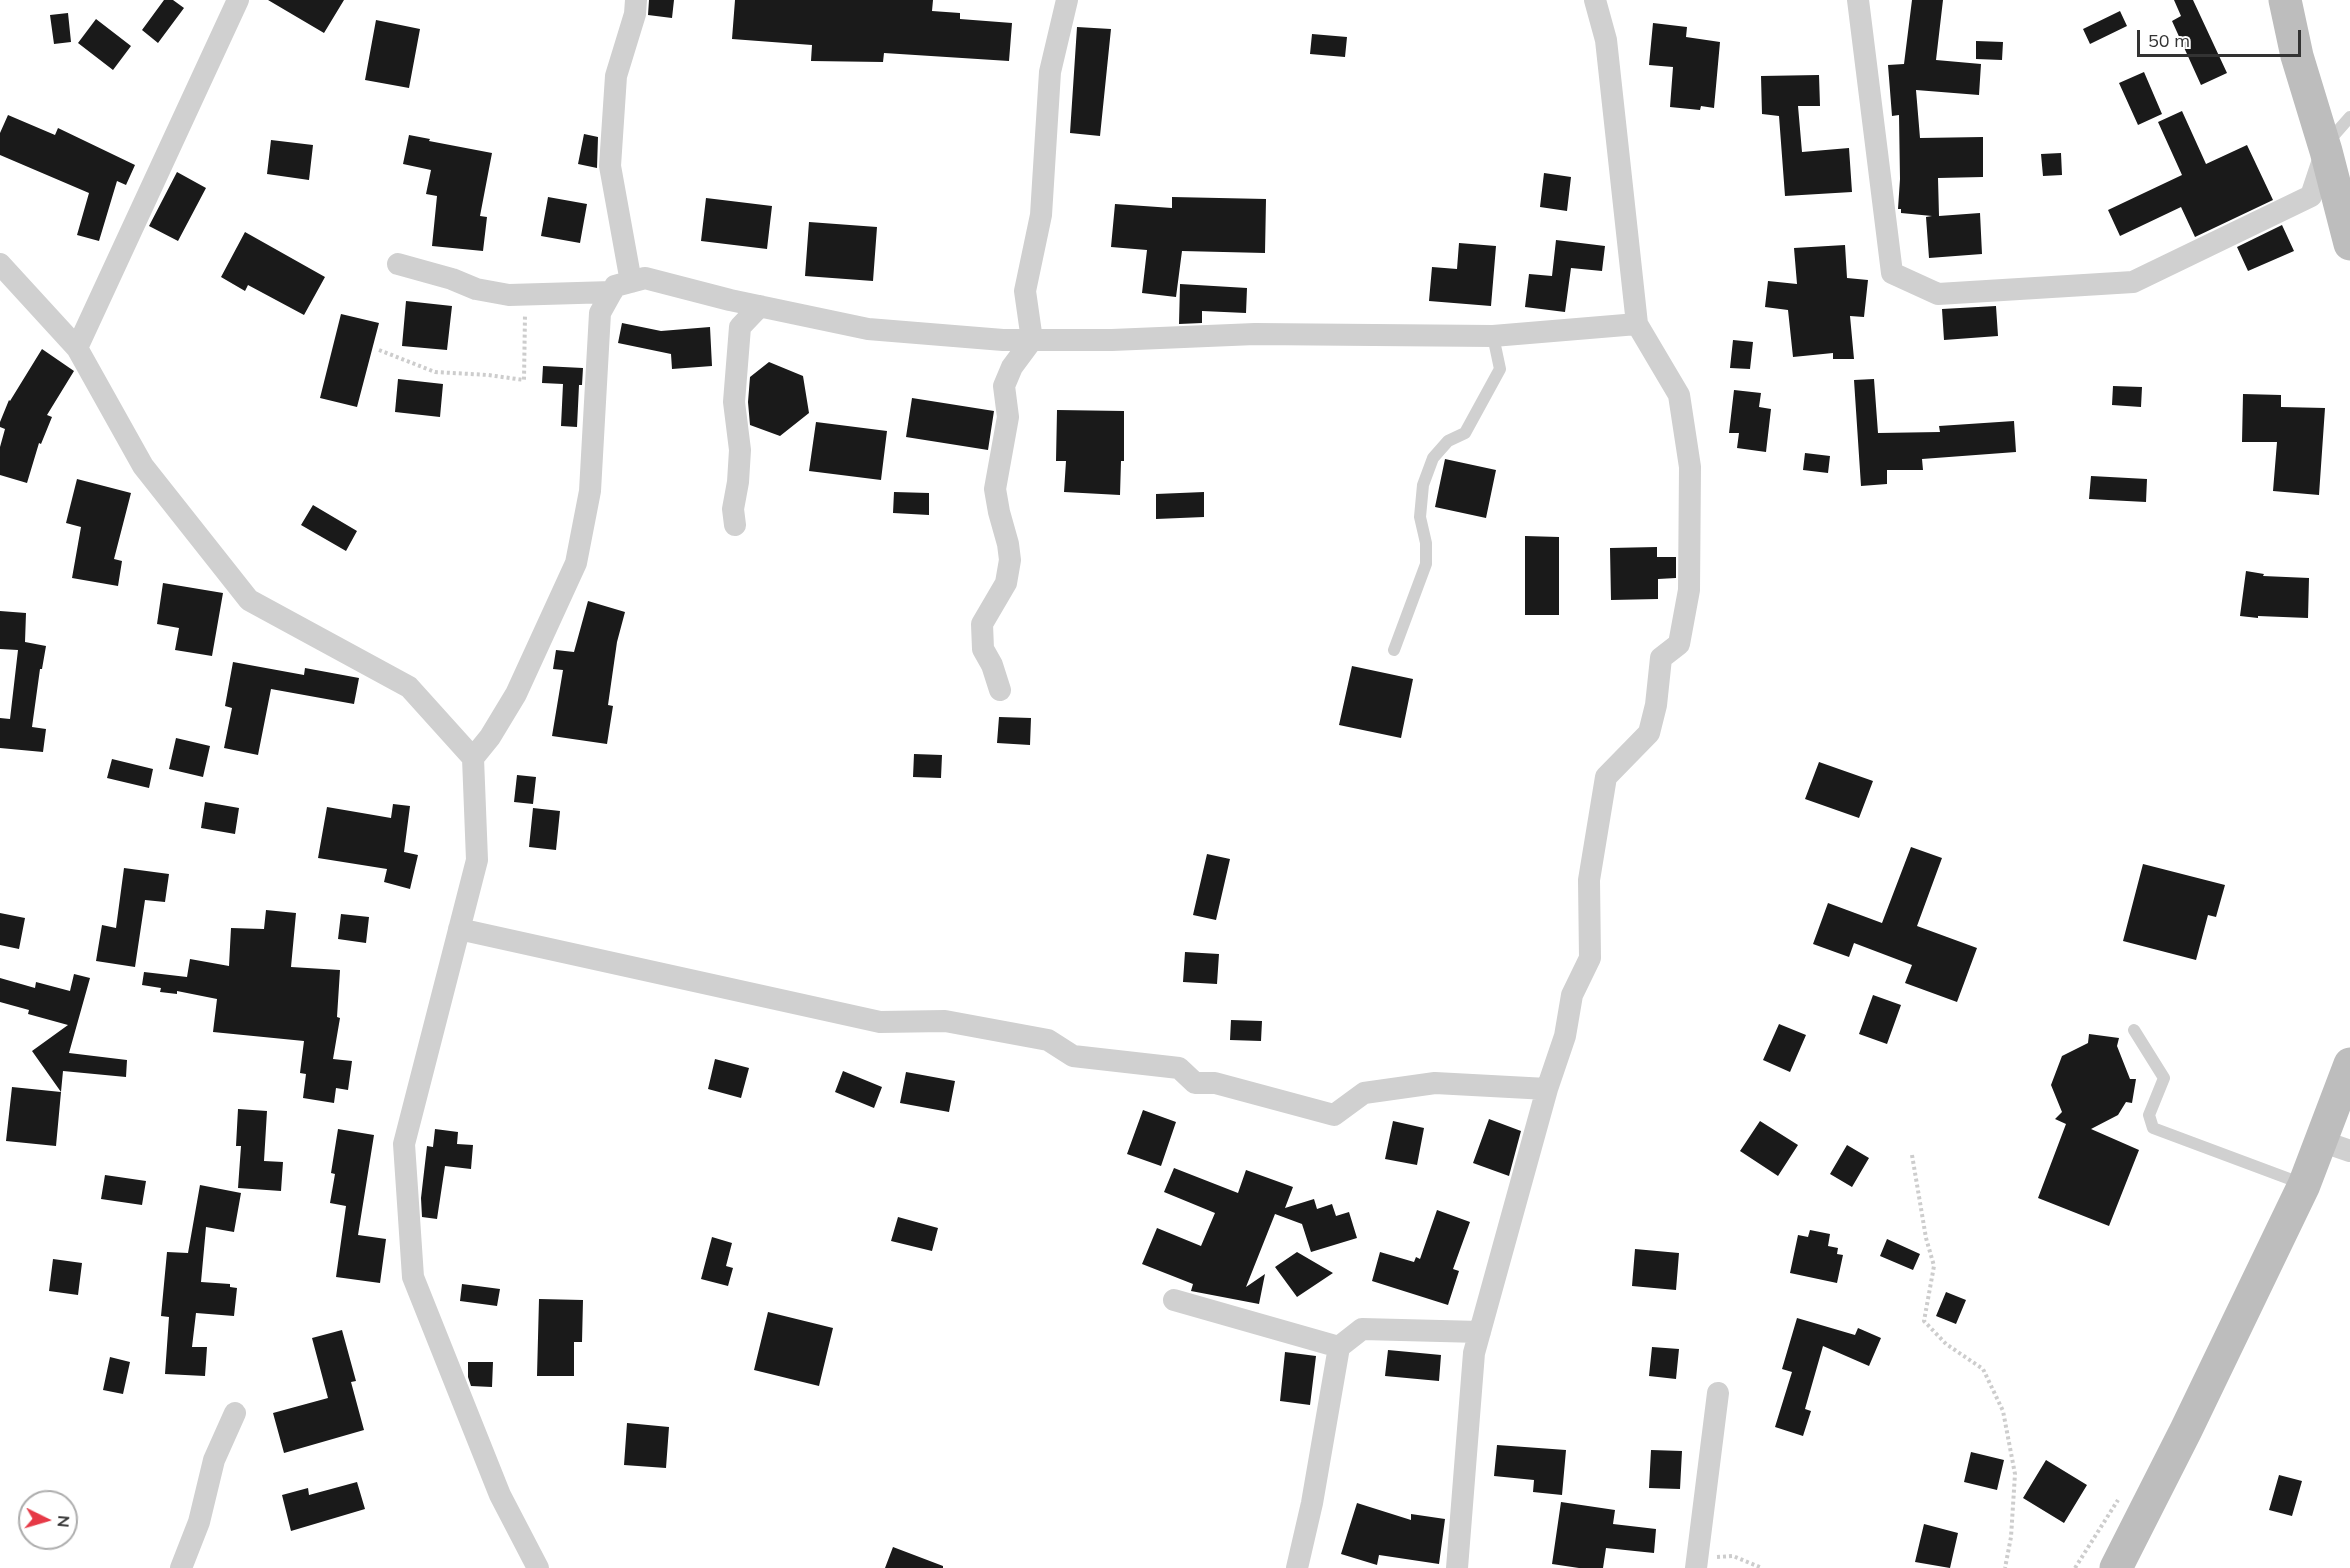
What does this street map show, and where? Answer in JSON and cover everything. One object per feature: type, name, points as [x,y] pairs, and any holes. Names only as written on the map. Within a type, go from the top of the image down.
[{"type":"main road","points":[[2285,0],[2297,56],[2324,144],[2350,244]]},
{"type":"main road","points":[[2115,1568],[2186,1430],[2304,1185],[2335,1146],[2350,1064]]},
{"type":"street","points":[[77,348],[237,0]]},
{"type":"street","points":[[473,758],[490,737],[516,694],[576,563],[590,491],[600,313],[622,287],[610,165],[616,76],[635,14],[636,0]]},
{"type":"street","points":[[1000,690],[992,665],[983,649],[982,624],[1006,583],[1010,560],[995,489],[1008,417],[1004,386],[1012,367],[1032,340],[1025,291],[1041,215],[1050,72],[1067,0]]},
{"type":"street","points":[[1457,1568],[1474,1353],[1547,1089],[1565,1036],[1572,995],[1590,958],[1589,880],[1606,777],[1649,733],[1656,705],[1662,658],[1679,644],[1689,590],[1690,467],[1679,394],[1637,324],[1606,40],[1596,0]]},
{"type":"street","points":[[1858,0],[1892,273],[1938,294],[2133,282],[2311,196],[2324,144]]},
{"type":"street","points":[[0,264],[77,348],[143,466],[249,600],[409,687],[473,758],[477,860],[404,1144],[413,1277],[500,1495],[538,1568]]},
{"type":"street","points":[[398,264],[452,279],[476,289],[509,295],[622,287],[645,278],[868,329],[1003,340],[1112,340],[1255,334],[1493,336],[1637,324]]},
{"type":"street","points":[[735,525],[733,509],[740,450],[734,402],[740,327],[760,306]]},
{"type":"street","points":[[459,929],[880,1022],[945,1021],[1048,1040],[1073,1056],[1179,1068],[1195,1083],[1215,1083],[1334,1115],[1364,1093],[1435,1083],[1547,1089]]},
{"type":"street","points":[[1174,1300],[1339,1347]]},
{"type":"street","points":[[1297,1568],[1312,1503],[1339,1347],[1362,1329],[1480,1332]]},
{"type":"street","points":[[1696,1564],[1718,1393]]},
{"type":"street","points":[[182,1568],[199,1522],[214,1460],[235,1413]]},
{"type":"lane","points":[[2324,144],[2350,117]]},
{"type":"lane","points":[[1394,650],[1426,564],[1426,543],[1420,517],[1423,485],[1433,458],[1448,441],[1465,433],[1500,369],[1493,336]]},
{"type":"lane","points":[[2134,1030],[2164,1078],[2149,1115],[2153,1128],[2304,1185]]},
{"type":"path","points":[[379,351],[435,372],[524,380],[525,295]]},
{"type":"path","points":[[1912,1155],[1926,1238],[1934,1266],[1924,1321],[1946,1344],[1983,1369],[2003,1411],[2015,1474],[2011,1538],[2005,1568]]},
{"type":"path","points":[[1696,1564],[1733,1556],[1762,1568]]},
{"type":"building","points":[[164,0],[173,0],[184,8],[158,43],[142,30]]},
{"type":"building","points":[[268,0],[344,0],[324,33]]},
{"type":"building","points":[[649,0],[674,0],[672,18],[648,15]]},
{"type":"building","points":[[735,0],[933,0],[932,11],[960,13],[960,19],[1012,23],[1009,61],[884,53],[883,62],[811,61],[812,45],[732,39]]},
{"type":"building","points":[[1912,0],[1943,0],[1936,60],[1981,64],[1979,95],[1916,90],[1920,138],[1983,137],[1983,177],[1938,178],[1939,216],[1980,213],[1982,254],[1929,258],[1926,217],[1932,216],[1901,213],[1901,209],[1898,209],[1899,115],[1892,116],[1888,65],[1904,64]]},
{"type":"building","points":[[2174,0],[2193,0],[2227,73],[2201,85],[2172,21],[2181,16]]},
{"type":"building","points":[[2120,11],[2127,26],[2090,44],[2083,29]]},
{"type":"building","points":[[68,13],[71,42],[54,44],[50,15]]},
{"type":"building","points":[[96,19],[131,46],[113,70],[78,43]]},
{"type":"building","points":[[376,20],[420,29],[409,88],[365,80]]},
{"type":"building","points":[[1653,23],[1687,27],[1686,37],[1720,42],[1714,108],[1701,106],[1700,110],[1670,107],[1673,67],[1649,65]]},
{"type":"building","points":[[1077,27],[1111,29],[1100,136],[1070,133]]},
{"type":"building","points":[[1312,34],[1347,37],[1345,57],[1310,54]]},
{"type":"building","points":[[1976,41],[2003,42],[2002,60],[1976,59]]},
{"type":"building","points":[[2144,72],[2162,114],[2138,125],[2119,83]]},
{"type":"building","points":[[1819,75],[1820,106],[1798,106],[1802,152],[1849,148],[1852,192],[1785,196],[1779,116],[1762,114],[1761,76]]},
{"type":"building","points":[[2182,111],[2206,164],[2247,145],[2273,200],[2195,237],[2181,207],[2120,236],[2108,210],[2182,175],[2158,122]]},
{"type":"building","points":[[8,115],[55,135],[58,128],[135,165],[126,185],[117,181],[99,241],[77,235],[89,193],[0,155],[0,133]]},
{"type":"building","points":[[584,134],[598,137],[597,168],[578,164]]},
{"type":"building","points":[[409,135],[492,153],[480,216],[487,217],[483,251],[432,246],[437,196],[426,194],[431,170],[403,164]]},
{"type":"building","points":[[271,140],[313,145],[309,180],[267,174]]},
{"type":"building","points":[[2061,153],[2062,175],[2043,176],[2041,154]]},
{"type":"building","points":[[177,172],[206,188],[178,241],[149,226]]},
{"type":"building","points":[[1544,173],[1571,177],[1567,211],[1540,207]]},
{"type":"building","points":[[548,197],[587,204],[580,243],[541,236]]},
{"type":"building","points":[[1172,197],[1266,199],[1265,253],[1182,251],[1176,297],[1142,293],[1147,250],[1111,247],[1115,204],[1172,208]]},
{"type":"building","points":[[706,198],[772,206],[767,249],[701,241]]},
{"type":"building","points":[[809,222],[877,227],[873,281],[805,276]]},
{"type":"building","points":[[2282,225],[2294,251],[2248,271],[2237,247]]},
{"type":"building","points":[[245,232],[325,277],[304,315],[248,285],[245,291],[221,277]]},
{"type":"building","points":[[1556,240],[1605,246],[1602,271],[1571,268],[1565,312],[1525,307],[1529,274],[1552,276]]},
{"type":"building","points":[[1459,243],[1496,246],[1491,306],[1429,301],[1432,267],[1457,269]]},
{"type":"building","points":[[1845,245],[1847,278],[1868,280],[1864,317],[1850,316],[1854,359],[1833,359],[1833,353],[1793,357],[1788,310],[1765,307],[1768,281],[1797,284],[1794,248]]},
{"type":"building","points":[[1180,284],[1247,288],[1246,313],[1202,311],[1202,323],[1179,324]]},
{"type":"building","points":[[406,301],[452,306],[447,350],[402,346]]},
{"type":"building","points":[[1996,306],[1998,336],[1944,340],[1942,309]]},
{"type":"building","points":[[341,314],[379,323],[357,407],[320,398]]},
{"type":"building","points":[[622,323],[661,331],[710,327],[712,366],[672,369],[671,354],[618,343]]},
{"type":"building","points":[[1733,340],[1753,342],[1750,369],[1730,368]]},
{"type":"building","points":[[42,349],[74,371],[47,415],[52,417],[41,444],[39,443],[27,483],[0,475],[0,447],[5,429],[0,427],[0,422],[9,400]]},
{"type":"building","points":[[769,362],[803,376],[809,413],[780,436],[750,425],[748,402],[750,377]]},
{"type":"building","points":[[543,366],[583,368],[582,385],[579,385],[577,427],[561,426],[563,384],[542,383]]},
{"type":"building","points":[[398,379],[443,384],[440,417],[395,412]]},
{"type":"building","points":[[1874,379],[1878,433],[1940,432],[1939,426],[2014,421],[2016,452],[1922,459],[1923,470],[1887,470],[1887,484],[1861,486],[1854,380]]},
{"type":"building","points":[[2113,386],[2142,387],[2141,407],[2112,405]]},
{"type":"building","points":[[1734,390],[1761,393],[1759,407],[1771,409],[1766,452],[1737,448],[1739,433],[1729,433]]},
{"type":"building","points":[[2243,394],[2281,395],[2281,407],[2325,408],[2319,495],[2273,491],[2277,442],[2242,442]]},
{"type":"building","points":[[912,398],[994,411],[988,450],[906,437]]},
{"type":"building","points":[[1057,410],[1124,411],[1124,461],[1121,461],[1120,495],[1064,492],[1066,461],[1056,461]]},
{"type":"building","points":[[816,422],[887,431],[881,480],[809,471]]},
{"type":"building","points":[[1805,453],[1830,456],[1828,473],[1803,470]]},
{"type":"building","points":[[1445,459],[1496,470],[1486,518],[1435,507]]},
{"type":"building","points":[[2091,476],[2147,479],[2146,502],[2089,499]]},
{"type":"building","points":[[77,479],[131,493],[114,559],[122,561],[118,586],[72,578],[81,527],[66,523]]},
{"type":"building","points":[[894,492],[929,493],[929,515],[893,513]]},
{"type":"building","points":[[1204,492],[1204,517],[1156,519],[1156,494]]},
{"type":"building","points":[[313,505],[357,531],[346,551],[301,525]]},
{"type":"building","points":[[1525,536],[1559,537],[1559,615],[1525,615]]},
{"type":"building","points":[[1657,547],[1657,557],[1676,557],[1676,578],[1658,579],[1658,599],[1611,600],[1610,548]]},
{"type":"building","points":[[2246,571],[2264,574],[2263,576],[2309,578],[2308,618],[2240,616]]},
{"type":"building","points":[[163,583],[223,593],[212,656],[175,650],[179,628],[157,624]]},
{"type":"building","points":[[588,601],[625,612],[617,642],[608,705],[613,706],[607,744],[552,736],[563,670],[553,669],[556,650],[574,652]]},
{"type":"building","points":[[0,611],[26,613],[25,642],[46,646],[42,669],[40,669],[32,727],[46,729],[43,752],[0,748],[0,718],[10,719],[18,650],[0,649]]},
{"type":"building","points":[[233,662],[304,675],[305,668],[359,678],[354,704],[271,689],[258,755],[224,748],[232,708],[225,706]]},
{"type":"building","points":[[1352,666],[1413,679],[1401,738],[1339,725]]},
{"type":"building","points":[[999,717],[1031,718],[1030,745],[997,743]]},
{"type":"building","points":[[176,738],[210,746],[203,777],[169,769]]},
{"type":"building","points":[[914,754],[942,755],[941,778],[913,777]]},
{"type":"building","points":[[112,759],[153,769],[149,788],[107,778]]},
{"type":"building","points":[[1819,762],[1873,781],[1859,818],[1805,799]]},
{"type":"building","points":[[517,775],[536,777],[533,804],[514,802]]},
{"type":"building","points":[[205,802],[239,808],[235,834],[201,828]]},
{"type":"building","points":[[393,804],[410,806],[404,852],[418,855],[410,889],[384,882],[387,869],[318,858],[327,807],[391,818]]},
{"type":"building","points":[[533,808],[560,811],[556,850],[529,847]]},
{"type":"building","points":[[1911,847],[1942,858],[1917,926],[1977,948],[1957,1002],[1905,983],[1912,965],[1854,943],[1849,957],[1813,944],[1828,903],[1882,923]]},
{"type":"building","points":[[1207,854],[1230,859],[1216,920],[1193,915]]},
{"type":"building","points":[[2143,864],[2225,885],[2216,917],[2208,915],[2196,960],[2123,941]]},
{"type":"building","points":[[124,868],[169,874],[165,902],[145,900],[135,967],[96,961],[102,925],[116,928]]},
{"type":"building","points":[[266,910],[296,913],[291,967],[340,970],[337,1017],[340,1018],[333,1059],[352,1061],[348,1090],[336,1088],[334,1103],[303,1098],[306,1074],[300,1073],[304,1041],[213,1032],[217,999],[177,991],[177,994],[160,992],[161,988],[142,985],[144,972],[187,977],[190,959],[229,966],[231,928],[264,929]]},
{"type":"building","points":[[0,913],[25,918],[19,949],[0,945]]},
{"type":"building","points":[[341,914],[369,917],[366,943],[338,939]]},
{"type":"building","points":[[1185,952],[1219,954],[1217,984],[1183,982]]},
{"type":"building","points":[[74,974],[90,978],[69,1053],[127,1060],[126,1077],[63,1071],[61,1092],[32,1051],[68,1025],[28,1014],[29,1010],[0,1002],[0,978],[35,988],[36,982],[70,991]]},
{"type":"building","points":[[1873,995],[1901,1005],[1887,1044],[1859,1034]]},
{"type":"building","points":[[1231,1020],[1262,1021],[1261,1041],[1230,1040]]},
{"type":"building","points":[[1779,1024],[1806,1035],[1790,1072],[1763,1060]]},
{"type":"building","points":[[2089,1034],[2119,1038],[2117,1046],[2130,1079],[2136,1079],[2132,1103],[2126,1102],[2118,1115],[2091,1129],[2139,1150],[2109,1226],[2038,1198],[2066,1124],[2055,1119],[2062,1112],[2051,1085],[2062,1056],[2088,1043]]},
{"type":"building","points":[[715,1059],[749,1068],[741,1098],[708,1089]]},
{"type":"building","points":[[843,1071],[882,1087],[874,1108],[835,1092]]},
{"type":"building","points":[[906,1072],[955,1081],[949,1112],[900,1103]]},
{"type":"building","points":[[12,1087],[61,1092],[56,1146],[6,1141]]},
{"type":"building","points":[[238,1109],[267,1111],[264,1161],[283,1162],[281,1191],[238,1188],[241,1146],[236,1146]]},
{"type":"building","points":[[1143,1110],[1176,1122],[1161,1166],[1127,1154]]},
{"type":"building","points":[[1489,1119],[1521,1131],[1509,1176],[1473,1163]]},
{"type":"building","points":[[1393,1121],[1424,1128],[1417,1165],[1385,1159]]},
{"type":"building","points":[[1760,1121],[1798,1145],[1778,1176],[1740,1151]]},
{"type":"building","points":[[338,1129],[374,1135],[358,1235],[386,1239],[380,1283],[336,1277],[346,1206],[330,1203],[335,1174],[331,1173]]},
{"type":"building","points":[[435,1129],[458,1132],[457,1144],[473,1145],[471,1169],[445,1166],[437,1219],[422,1217],[421,1198],[427,1146],[433,1147]]},
{"type":"building","points":[[1847,1145],[1869,1158],[1852,1187],[1830,1174]]},
{"type":"building","points":[[1174,1168],[1238,1193],[1246,1170],[1293,1187],[1285,1208],[1314,1199],[1317,1209],[1332,1204],[1336,1216],[1349,1212],[1357,1238],[1311,1252],[1302,1224],[1275,1214],[1246,1287],[1265,1274],[1259,1304],[1191,1291],[1193,1284],[1142,1264],[1157,1228],[1201,1246],[1215,1213],[1164,1192]]},
{"type":"building","points":[[105,1175],[146,1181],[142,1205],[101,1199]]},
{"type":"building","points":[[200,1185],[241,1193],[234,1232],[206,1227],[201,1282],[230,1284],[230,1287],[237,1288],[234,1316],[196,1313],[192,1347],[207,1347],[205,1376],[165,1374],[169,1317],[161,1316],[167,1252],[188,1253]]},
{"type":"building","points":[[1437,1210],[1470,1222],[1453,1269],[1459,1271],[1448,1305],[1372,1281],[1380,1252],[1414,1262],[1416,1257],[1420,1259]]},
{"type":"building","points":[[898,1217],[938,1228],[932,1251],[891,1241]]},
{"type":"building","points":[[1810,1230],[1830,1234],[1828,1246],[1838,1248],[1837,1254],[1843,1255],[1837,1283],[1790,1273],[1798,1235],[1808,1237]]},
{"type":"building","points":[[712,1237],[732,1243],[726,1266],[733,1268],[728,1286],[701,1279]]},
{"type":"building","points":[[1887,1239],[1920,1254],[1913,1270],[1880,1256]]},
{"type":"building","points":[[1635,1249],[1679,1253],[1676,1290],[1632,1286]]},
{"type":"building","points":[[1297,1252],[1333,1273],[1297,1297],[1275,1267]]},
{"type":"building","points":[[53,1259],[82,1263],[78,1295],[49,1291]]},
{"type":"building","points":[[462,1284],[500,1289],[497,1306],[460,1301]]},
{"type":"building","points":[[1946,1292],[1966,1300],[1956,1324],[1936,1316]]},
{"type":"building","points":[[539,1299],[583,1300],[582,1342],[574,1342],[574,1376],[537,1376]]},
{"type":"building","points":[[768,1312],[833,1328],[819,1386],[754,1370]]},
{"type":"building","points":[[1797,1318],[1855,1335],[1858,1328],[1881,1338],[1869,1366],[1823,1346],[1805,1409],[1811,1411],[1803,1436],[1775,1427],[1792,1372],[1782,1369]]},
{"type":"building","points":[[342,1330],[356,1381],[351,1382],[364,1430],[284,1453],[273,1413],[328,1398],[312,1338]]},
{"type":"building","points":[[1652,1347],[1679,1349],[1676,1379],[1649,1376]]},
{"type":"building","points":[[1388,1350],[1441,1355],[1439,1381],[1385,1376]]},
{"type":"building","points":[[1285,1352],[1316,1356],[1310,1405],[1280,1401]]},
{"type":"building","points":[[110,1357],[130,1362],[123,1394],[103,1390]]},
{"type":"building","points":[[468,1362],[493,1362],[492,1387],[471,1386],[468,1377]]},
{"type":"building","points":[[627,1423],[669,1427],[666,1468],[624,1465]]},
{"type":"building","points":[[1497,1445],[1566,1450],[1562,1495],[1533,1492],[1534,1480],[1494,1476]]},
{"type":"building","points":[[1651,1450],[1682,1451],[1680,1489],[1649,1488]]},
{"type":"building","points":[[1971,1452],[2004,1460],[1997,1490],[1964,1482]]},
{"type":"building","points":[[2046,1460],[2087,1485],[2064,1523],[2023,1498]]},
{"type":"building","points":[[2279,1475],[2302,1481],[2292,1516],[2269,1510]]},
{"type":"building","points":[[357,1482],[365,1509],[291,1531],[282,1495],[308,1488],[309,1495]]},
{"type":"building","points":[[1561,1502],[1615,1510],[1613,1524],[1656,1529],[1654,1553],[1606,1548],[1603,1568],[1579,1568],[1552,1564]]},
{"type":"building","points":[[1357,1503],[1411,1520],[1411,1514],[1445,1519],[1439,1564],[1379,1555],[1377,1565],[1341,1554]]},
{"type":"building","points":[[1924,1524],[1958,1533],[1950,1568],[1915,1562]]},
{"type":"building","points":[[893,1547],[943,1566],[943,1568],[885,1568]]}]
